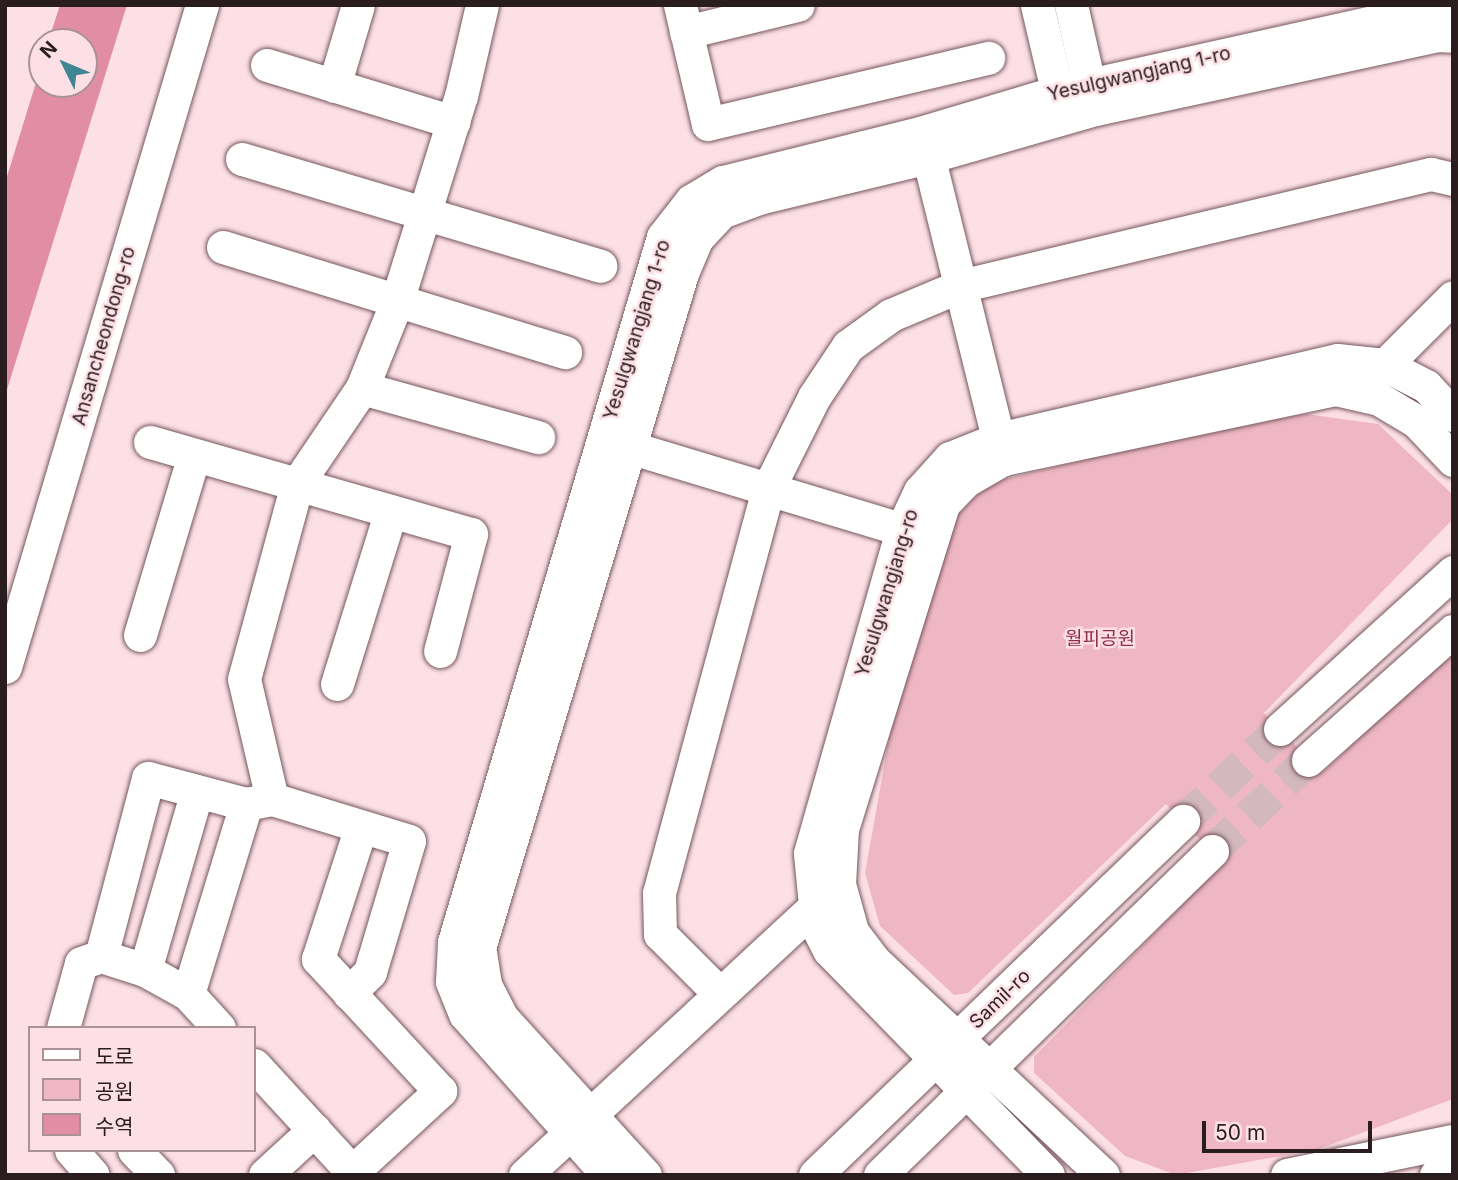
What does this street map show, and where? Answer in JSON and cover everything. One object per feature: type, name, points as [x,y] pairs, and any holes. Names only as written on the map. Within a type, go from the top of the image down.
[{"type":"street","name":"Ansancheondong-ro","points":[[5,667],[202,5]]},
{"type":"street","points":[[334,86],[358,5]]},
{"type":"street","points":[[188,994],[259,802],[244,679],[297,484],[362,388],[397,301],[453,122],[482,5]]},
{"type":"street","points":[[798,5],[683,19],[708,124],[988,58]]},
{"type":"street","points":[[1037,5],[1076,100]]},
{"type":"street","points":[[1071,5],[1076,100]]},
{"type":"street","name":"Yesulgwangjang 1-ro","points":[[608,1175],[581,1124],[502,1017],[485,984],[479,948],[616,443],[697,238],[722,212],[925,144],[1076,100],[1451,5]]},
{"type":"street","name":"Yesulgwangjang 1-ro","points":[[1076,100],[1436,35],[1453,36]]},
{"type":"street","points":[[267,65],[453,122]]},
{"type":"street","points":[[925,144],[1000,449]]},
{"type":"street","points":[[242,159],[600,266]]},
{"type":"street","points":[[720,994],[660,934],[659,893],[768,489],[814,397],[848,346],[891,314],[960,286],[1431,174],[1453,179]]},
{"type":"street","points":[[223,247],[565,352]]},
{"type":"street","points":[[1357,394],[1453,297]]},
{"type":"street","name":"Yesulgwangjang-ro","points":[[1000,449],[1337,360],[1385,365],[1426,386],[1453,415]]},
{"type":"street","points":[[362,388],[538,437]]},
{"type":"street","name":"Yesulgwangjang-ro","points":[[1048,1175],[976,1083],[830,950],[817,926],[827,895],[810,853],[917,534],[920,491],[950,458],[1335,389],[1379,399],[1416,421],[1453,460]]},
{"type":"street","points":[[150,442],[471,534],[440,651]]},
{"type":"street","points":[[616,443],[917,534]]},
{"type":"street","points":[[140,635],[194,455]]},
{"type":"street","points":[[337,684],[391,511]]},
{"type":"street","points":[[1280,729],[1453,572]]},
{"type":"street","points":[[1308,760],[1453,631]]},
{"type":"street","points":[[101,956],[148,778],[197,791],[259,802],[409,841],[370,972],[349,993]]},
{"type":"street","points":[[145,970],[197,791]]},
{"type":"street","name":"Samil-ro","points":[[816,1175],[1182,821]]},
{"type":"street","points":[[256,1067],[354,1173],[440,1091],[318,959],[361,827]]},
{"type":"street","points":[[880,1175],[1212,851]]},
{"type":"street","points":[[525,1175],[827,895]]},
{"type":"street","points":[[64,1026],[81,963],[101,956],[145,970],[188,994],[217,1026]]},
{"type":"street","name":"Yesulgwangjang-ro","points":[[976,1083],[1103,1175]]},
{"type":"street","name":"Yesulgwangjang 1-ro","points":[[581,1124],[645,1175]]},
{"type":"street","points":[[265,1175],[314,1130]]},
{"type":"street","points":[[1287,1175],[1453,1141]]},
{"type":"street","points":[[73,1152],[93,1175]]},
{"type":"street","points":[[136,1152],[158,1175]]},
{"type":"street","points":[[1436,1175],[1453,1171]]},
{"type":"green space","name":"월피공원","points":[[1306,414],[1378,424],[1451,493],[1453,519],[1264,713],[1322,773],[1453,649],[1453,1099],[1319,1149],[1176,1175],[1125,1156],[1034,1073],[1034,1057],[1223,863],[1166,804],[968,993],[954,995],[880,926],[865,873],[895,705],[949,524],[989,483],[1159,442]]},
{"type":"water","points":[[60,5],[127,5],[98,98],[98,28],[53,28]]},
{"type":"water","points":[[31,98],[98,98],[5,396],[5,183]]},
{"type":"tunnel","points":[[1183,821],[1280,729]]},
{"type":"tunnel","points":[[1212,851],[1308,760]]}]
